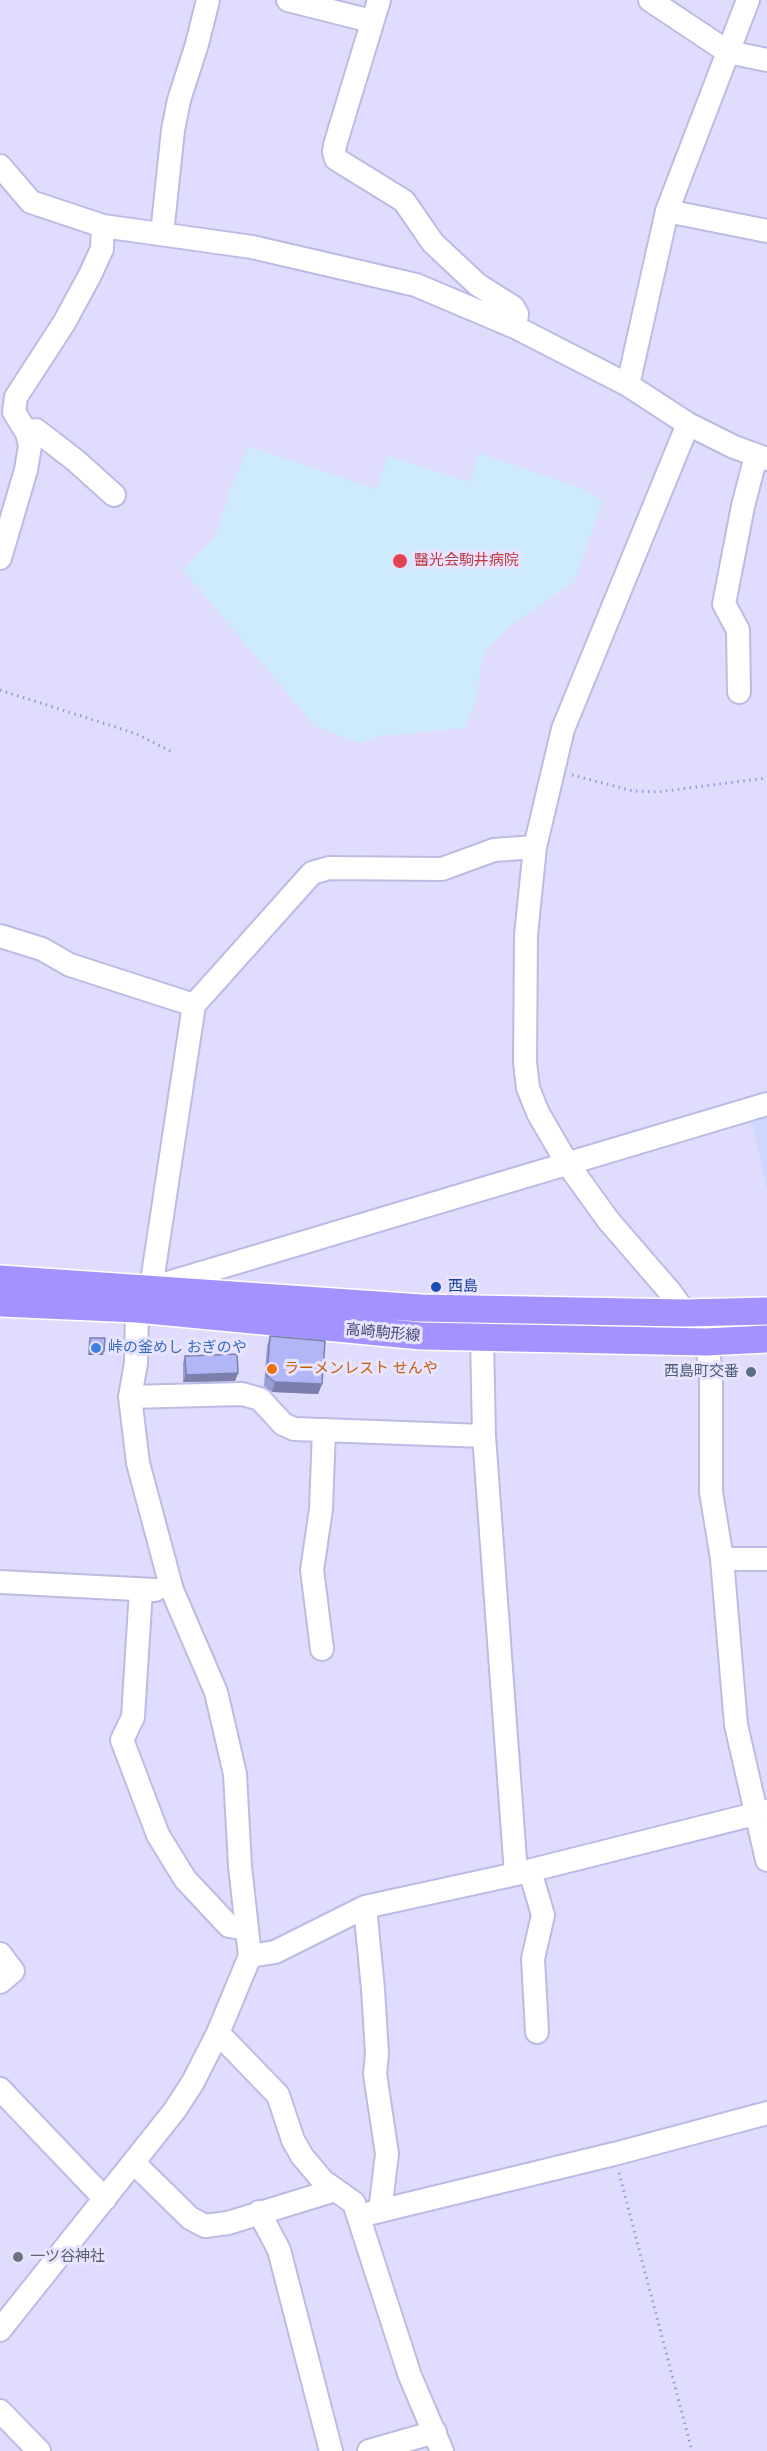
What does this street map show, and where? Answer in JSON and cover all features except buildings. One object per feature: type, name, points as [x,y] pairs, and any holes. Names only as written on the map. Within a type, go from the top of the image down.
[{"type":"main road","name":"高崎駒形線","points":[[0,1279],[421,1336],[706,1342],[767,1339]]},
{"type":"main road","name":"高崎駒形線","points":[[0,1303],[144,1299],[421,1308],[685,1313],[767,1311]]},
{"type":"street","points":[[162,234],[173,130],[179,100],[208,0]]},
{"type":"street","points":[[288,0],[375,11],[335,145],[336,159],[404,201],[433,243],[478,285],[513,307],[517,315],[515,327]]},
{"type":"street","points":[[650,0],[728,52],[767,60]]},
{"type":"street","points":[[628,385],[667,211],[748,0]]},
{"type":"street","points":[[0,166],[31,202],[103,226],[252,247],[416,285],[515,327],[628,385],[688,424],[762,458],[743,506],[724,604],[738,630],[739,692]]},
{"type":"street","points":[[667,211],[767,231]]},
{"type":"street","points":[[0,558],[26,470],[30,446],[27,433],[14,412],[16,397],[64,323],[90,275],[102,249],[103,226]]},
{"type":"street","points":[[688,424],[562,729],[535,848],[526,935],[525,1062],[528,1088],[534,1105],[567,1163],[608,1220],[672,1293],[706,1342],[711,1371],[711,1492],[722,1559],[736,1725],[761,1813],[767,1860]]},
{"type":"street","points":[[27,433],[36,430],[75,460],[114,495]]},
{"type":"street","points":[[0,2330],[175,2110],[193,2082],[218,2033],[250,1956],[240,1866],[235,1774],[216,1692],[172,1590],[138,1463],[130,1397],[144,1299],[194,1005],[312,873],[329,868],[442,869],[494,850],[535,848]]},
{"type":"street","points":[[0,936],[42,949],[70,965],[194,1005]]},
{"type":"street","points":[[144,1299],[567,1163],[767,1104]]},
{"type":"street","points":[[482,1337],[484,1436],[523,1873],[543,1915],[533,1959],[537,2032]]},
{"type":"street","points":[[130,1397],[242,1394],[261,1399],[284,1424],[294,1429],[484,1436]]},
{"type":"street","points":[[322,1649],[312,1570],[321,1509],[324,1430]]},
{"type":"street","points":[[722,1559],[767,1559]]},
{"type":"street","points":[[0,1582],[172,1590]]},
{"type":"street","points":[[141,1590],[133,1717],[122,1740],[158,1835],[185,1879],[229,1926],[247,1929]]},
{"type":"street","points":[[250,1956],[275,1952],[365,1907],[523,1873],[761,1813]]},
{"type":"street","points":[[365,1907],[377,2044],[375,2074],[387,2154],[370,2213],[411,2376],[439,2441],[369,2451]]},
{"type":"street","points":[[0,1954],[13,1971],[0,1982]]},
{"type":"street","points":[[218,2033],[278,2095],[293,2140],[302,2156],[323,2181],[370,2213],[614,2154],[767,2113]]},
{"type":"street","points":[[0,2089],[105,2199]]},
{"type":"street","points":[[134,2163],[199,2224],[228,2223],[335,2190]]},
{"type":"street","points":[[259,2212],[279,2250],[331,2451]]},
{"type":"street","points":[[0,2411],[39,2451]]},
{"type":"path","points":[[0,690],[137,734],[172,752]]},
{"type":"path","points":[[552,771],[633,791],[657,792],[767,778]]},
{"type":"path","points":[[614,2154],[692,2451]]},
{"type":"shaded area","points":[[249,446],[376,489],[388,456],[470,482],[479,453],[576,486],[603,500],[574,582],[510,626],[488,648],[481,663],[477,700],[465,728],[378,736],[361,744],[315,726],[183,570],[215,537],[234,480]]},
{"type":"shaded area","points":[[767,1114],[767,1189],[751,1118]]},
{"type":"place","name":"醫光会駒井病院","points":[[400,561]]},
{"type":"place","name":"西島","points":[[436,1287]]},
{"type":"place","name":"峠の釜めし おぎのや","points":[[96,1348]]},
{"type":"place","name":"ラーメンレスト せんや","points":[[272,1369]]},
{"type":"place","name":"西島町交番","points":[[751,1372]]},
{"type":"place","name":"一ツ谷神社","points":[[18,2257]]}]
